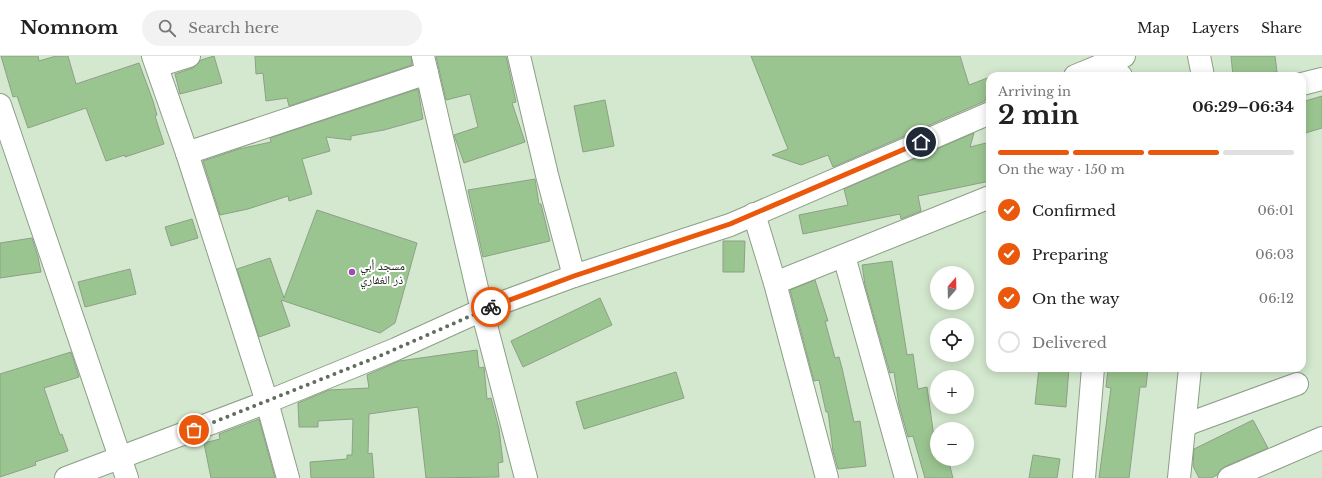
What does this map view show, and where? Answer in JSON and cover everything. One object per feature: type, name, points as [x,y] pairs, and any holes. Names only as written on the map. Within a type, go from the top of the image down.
[{"type":"street","points":[[189,56],[155,61],[267,402],[288,478]]},
{"type":"street","points":[[519,56],[547,175],[574,276]]},
{"type":"street","points":[[1084,72],[1124,56]]},
{"type":"street","points":[[1199,56],[1203,72]]},
{"type":"street","points":[[186,153],[425,64],[482,310],[526,478]]},
{"type":"street","points":[[1101,65],[1114,72]]},
{"type":"street","points":[[1306,83],[1322,79]]},
{"type":"street","points":[[0,105],[64,297],[124,468]]},
{"type":"street","points":[[66,478],[124,468],[267,402],[396,349],[482,310],[574,276],[730,224],[986,114]]},
{"type":"street","points":[[775,283],[986,200]]},
{"type":"street","points":[[754,214],[775,283],[827,478]]},
{"type":"street","points":[[844,256],[906,478]]},
{"type":"street","points":[[1084,478],[1093,372]]},
{"type":"street","points":[[1179,478],[1190,372]]},
{"type":"street","points":[[1185,426],[1297,384]]},
{"type":"street","points":[[1229,478],[1322,438]]},
{"type":"building","points":[[1,56],[38,56],[39,61],[56,56],[68,56],[76,84],[139,63],[153,101],[157,115],[155,116],[164,144],[125,157],[125,155],[106,161],[86,108],[28,128],[17,96],[13,97]]},
{"type":"building","points":[[214,56],[222,83],[180,94],[175,74],[193,68],[201,60]]},
{"type":"building","points":[[255,56],[411,56],[412,65],[289,106],[287,98],[266,101],[263,73],[256,74]]},
{"type":"building","points":[[436,56],[506,56],[516,102],[512,103],[525,142],[464,163],[454,135],[478,127],[470,94],[446,100]]},
{"type":"building","points":[[751,56],[960,56],[969,85],[986,79],[985,101],[833,167],[828,155],[801,165],[772,155],[788,149]]},
{"type":"building","points":[[1231,56],[1275,56],[1277,72],[1233,72]]},
{"type":"building","points":[[418,89],[423,119],[384,130],[351,136],[351,140],[326,137],[330,151],[302,159],[312,194],[289,201],[288,196],[248,209],[220,215],[203,161],[239,149],[271,142],[270,138]]},
{"type":"building","points":[[1322,96],[1322,128],[1306,133],[1306,101]]},
{"type":"building","points":[[605,100],[614,146],[583,152],[574,106]]},
{"type":"building","points":[[974,133],[970,147],[986,143],[986,182],[918,196],[921,211],[901,219],[900,214],[803,234],[799,215],[848,205],[844,189]]},
{"type":"building","points":[[535,179],[539,204],[541,204],[550,241],[483,257],[468,190]]},
{"type":"building","name":"مسجد أبي ذر الغفاري","points":[[317,210],[417,243],[395,323],[380,333],[281,300],[290,326],[259,337],[237,269],[270,258],[284,298]]},
{"type":"building","points":[[192,219],[198,238],[171,246],[165,227]]},
{"type":"building","points":[[32,238],[41,272],[0,278],[0,243]]},
{"type":"building","points":[[723,241],[745,241],[744,272],[723,272]]},
{"type":"building","points":[[892,261],[907,355],[913,354],[918,389],[927,387],[932,422],[930,422],[930,466],[950,466],[953,478],[925,478],[913,436],[908,437],[899,405],[894,372],[890,373],[865,285],[862,265]]},
{"type":"building","points":[[130,269],[136,294],[85,307],[78,282]]},
{"type":"building","points":[[815,280],[828,321],[825,321],[835,358],[839,357],[854,422],[860,421],[866,466],[838,469],[833,451],[828,412],[826,412],[819,380],[814,381],[790,290]]},
{"type":"building","points":[[600,298],[612,325],[523,367],[511,341]]},
{"type":"building","points":[[477,350],[479,368],[484,367],[487,399],[491,398],[499,429],[503,462],[498,463],[499,477],[426,478],[418,407],[369,414],[368,454],[372,453],[374,478],[311,478],[310,462],[347,459],[347,455],[352,455],[353,419],[318,421],[318,427],[299,427],[298,403],[329,390],[369,388],[367,375],[399,361]]},
{"type":"building","points":[[71,352],[79,377],[44,388],[60,435],[62,434],[68,451],[35,462],[36,465],[0,477],[0,374]]},
{"type":"building","points":[[676,372],[684,398],[584,429],[576,402]]},
{"type":"building","points":[[1039,372],[1069,372],[1066,407],[1035,404]]},
{"type":"building","points":[[1108,372],[1148,372],[1146,387],[1140,387],[1129,478],[1099,478],[1111,388],[1106,387]]},
{"type":"building","points":[[259,419],[275,478],[211,478],[204,443],[220,439],[219,434]]},
{"type":"building","points":[[1253,420],[1268,448],[1224,467],[1217,475],[1211,478],[1199,478],[1193,466],[1194,449]]},
{"type":"building","points":[[1033,455],[1060,459],[1057,478],[1029,478]]},
{"type":"way so far","points":[[194,430],[382,355],[491,307]]},
{"type":"place","name":"مسجد أبي ذر الغفاري","points":[[352,272]]},
{"type":"route","points":[[491,307],[574,276],[730,224],[921,142]]}]
